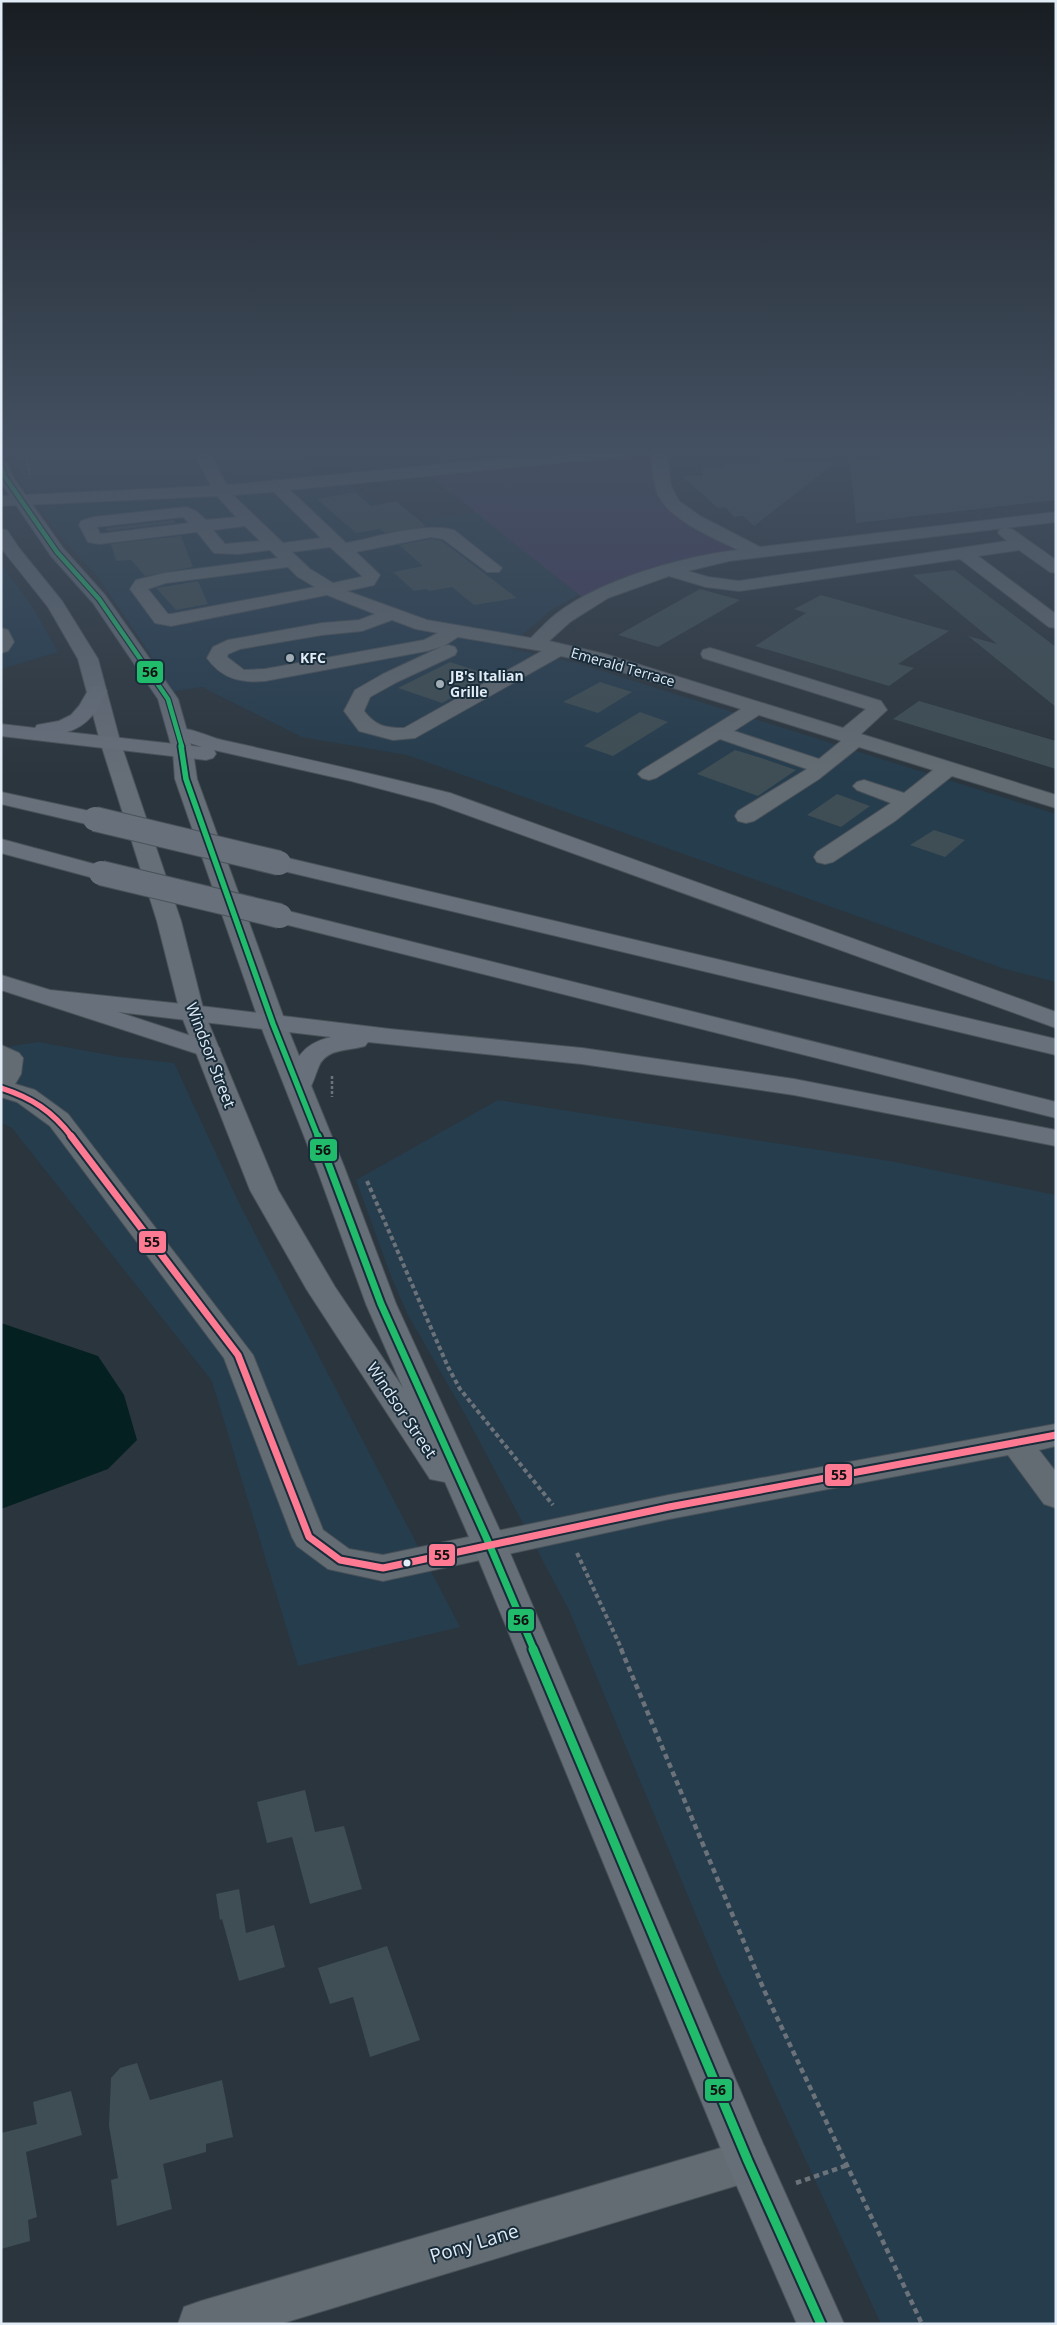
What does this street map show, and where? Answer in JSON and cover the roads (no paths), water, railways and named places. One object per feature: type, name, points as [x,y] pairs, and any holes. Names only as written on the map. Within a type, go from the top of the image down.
[{"type":"highway","points":[[3,730],[50,729],[72,724],[88,710],[97,691]]},
{"type":"highway","points":[[3,730],[110,742],[181,743],[305,764],[442,798],[1056,1021]]},
{"type":"highway","points":[[1,798],[1056,1047]]},
{"type":"highway","points":[[1,846],[100,873],[280,916],[1056,1110]]},
{"type":"highway","points":[[1,982],[207,1049]]},
{"type":"highway","points":[[47,997],[192,1012],[273,1024],[390,1037],[487,1045],[582,1056],[794,1087],[1056,1138]]},
{"type":"highway","points":[[298,1087],[304,1069],[314,1053],[323,1046],[390,1037]]},
{"type":"main road","name":"Windsor Street","points":[[13,560],[56,605],[88,659],[110,742],[169,921],[192,1012],[269,1198],[322,1290],[490,1546]]},
{"type":"main road","name":"Windsor Street","points":[[64,560],[99,599],[168,699],[181,743],[186,779],[273,1024],[382,1304],[490,1546],[756,2178],[821,2324]]},
{"type":"street","points":[[244,560],[142,584],[138,589],[162,619],[171,620],[281,600],[368,581],[371,575],[354,560]]},
{"type":"street","name":"Emerald Terrace","points":[[290,560],[304,573],[360,604],[423,625],[559,648],[598,658],[1056,802]]},
{"type":"street","points":[[482,560],[493,568]]},
{"type":"street","points":[[536,644],[562,618],[602,594],[668,570],[714,560]]},
{"type":"street","points":[[668,570],[706,582],[739,586],[918,560]]},
{"type":"street","points":[[971,560],[1056,623]]},
{"type":"street","points":[[1044,560],[1056,568]]},
{"type":"street","points":[[281,600],[305,616],[313,617],[360,604]]},
{"type":"street","points":[[391,614],[362,625],[235,644],[220,651],[217,658],[230,672],[238,676],[250,676],[427,645],[437,642],[456,630]]},
{"type":"street","points":[[344,627],[369,655]]},
{"type":"street","points":[[1,634],[5,642],[1,647]]},
{"type":"street","points":[[476,634],[456,647],[390,678],[362,694],[354,711],[366,727],[393,734],[408,734],[559,648]]},
{"type":"street","points":[[710,654],[874,705],[877,710],[822,767],[746,816]]},
{"type":"street","points":[[649,774],[757,708]]},
{"type":"street","points":[[718,732],[822,767]]},
{"type":"street","points":[[824,857],[907,801],[949,768]]},
{"type":"street","points":[[864,786],[907,801]]},
{"type":"street","points":[[1,1053],[10,1058],[8,1074],[1,1087],[26,1096],[58,1120],[238,1355],[309,1537],[340,1560],[383,1568],[669,1507],[1017,1444],[1056,1435]]},
{"type":"street","points":[[1017,1444],[1056,1496]]},
{"type":"street","name":"Pony Lane","points":[[201,2324],[756,2178]]},
{"type":"place","name":"KFC","points":[[290,658]]},
{"type":"place","name":"JB's Italian Grille","points":[[440,684]]}]
